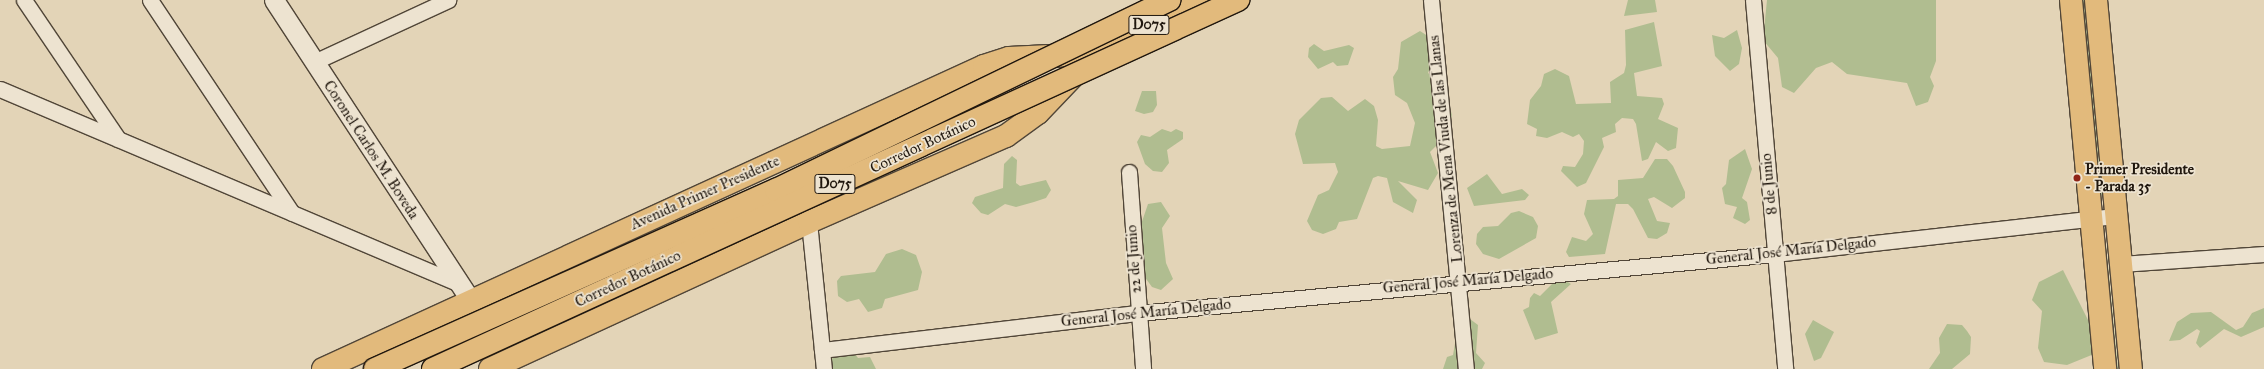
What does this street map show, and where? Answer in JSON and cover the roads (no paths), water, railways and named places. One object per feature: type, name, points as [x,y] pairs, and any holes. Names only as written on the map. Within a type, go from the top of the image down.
[{"type":"highway","name":"Corredor Botánico","points":[[375,369],[776,190],[1169,0]]},
{"type":"highway","name":"Avenida Primer Presidente","points":[[323,369],[464,291],[984,66],[1009,58],[1070,55],[1097,50],[1202,0]]},
{"type":"highway","name":"Corredor Botánico","points":[[433,369],[1238,0]]},
{"type":"highway","points":[[2071,0],[2090,220],[2105,369]]},
{"type":"highway","points":[[2096,0],[2131,369]]},
{"type":"highway","name":"Avenida Primer Presidente","points":[[498,367],[809,222],[1022,127],[1097,50]]},
{"type":"street","points":[[24,0],[118,139]]},
{"type":"street","points":[[150,0],[292,213]]},
{"type":"street","name":"Coronel Carlos M. Boveda","points":[[274,0],[464,291]]},
{"type":"street","points":[[314,62],[448,0]]},
{"type":"street","name":"Lorenza de Mena Viuda de las Llanas","points":[[1431,0],[1459,281],[1466,369]]},
{"type":"street","name":"8 de Junio","points":[[1753,0],[1785,369]]},
{"type":"street","points":[[0,89],[292,213],[464,291]]},
{"type":"street","name":"22 de Junio","points":[[1128,172],[1143,369]]},
{"type":"street","name":"General José María Delgado","points":[[822,350],[1138,312],[1459,281],[1775,254],[2116,216]]},
{"type":"street","points":[[809,222],[824,369]]},
{"type":"street","points":[[2121,264],[2264,254]]},
{"type":"place","name":"Primer Presidente - Parada 35","points":[[2077,178]]}]
